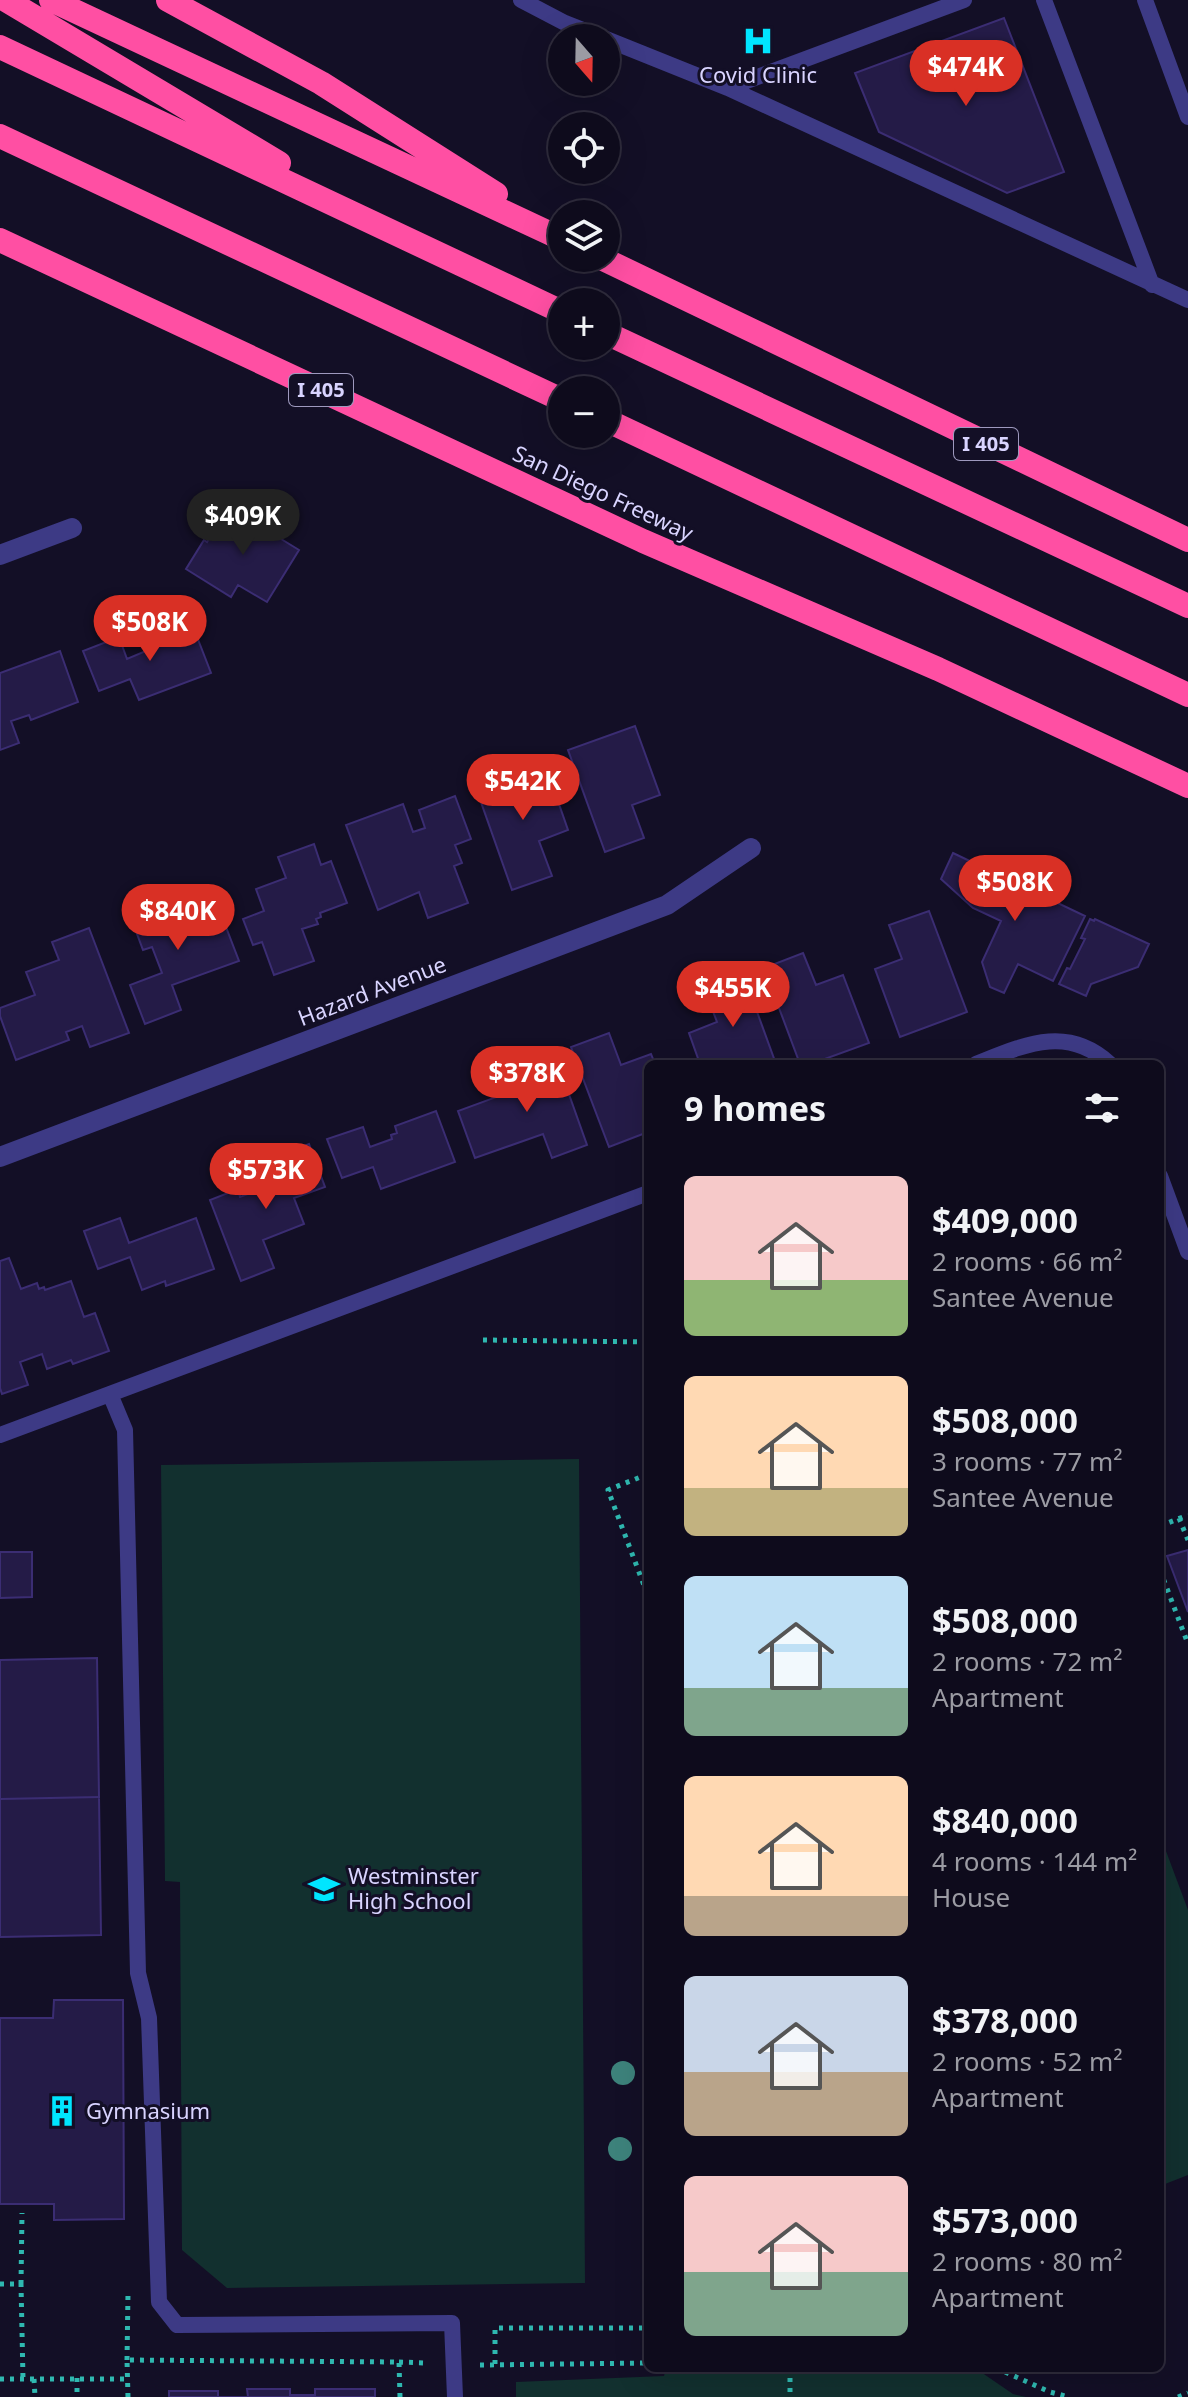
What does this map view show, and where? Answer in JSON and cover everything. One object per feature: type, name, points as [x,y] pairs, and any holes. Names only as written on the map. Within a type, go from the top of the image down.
[{"type":"highway","points":[[6,0],[409,240]]},
{"type":"highway","points":[[51,0],[548,231]]},
{"type":"highway","points":[[168,0],[321,83],[548,229]]},
{"type":"highway","points":[[0,47],[548,305]]},
{"type":"highway","points":[[0,136],[548,393]]},
{"type":"highway","name":"San Diego Freeway","points":[[0,240],[643,541],[938,669],[1188,786]]},
{"type":"highway","name":"I 405","points":[[620,267],[1188,540]]},
{"type":"highway","points":[[620,340],[1188,606]]},
{"type":"highway","points":[[620,427],[1188,695]]},
{"type":"street","points":[[0,555],[72,528]]},
{"type":"street","name":"Hazard Avenue","points":[[0,1157],[667,905],[751,848]]},
{"type":"lane","points":[[521,0],[568,24]]},
{"type":"lane","points":[[728,88],[964,0]]},
{"type":"lane","points":[[1044,0],[1152,285]]},
{"type":"lane","points":[[1145,0],[1188,117]]},
{"type":"lane","points":[[620,45],[728,88],[1188,300]]},
{"type":"lane","points":[[986,1060],[1027,1044],[1076,1041],[1106,1060]]},
{"type":"lane","points":[[1164,1187],[1188,1252]]},
{"type":"lane","points":[[0,1435],[644,1194]]},
{"type":"lane","points":[[110,1394],[125,1430],[138,1973],[149,2018],[159,2302],[177,2325],[452,2323],[455,2397]]},
{"type":"path","points":[[483,1340],[644,1342]]},
{"type":"path","points":[[644,1476],[608,1490],[644,1585]]},
{"type":"path","points":[[1164,1524],[1188,1515]]},
{"type":"path","points":[[1179,1518],[1188,1540]]},
{"type":"path","points":[[1164,1581],[1188,1644]]},
{"type":"path","points":[[22,2213],[23,2379]]},
{"type":"path","points":[[0,2284],[21,2284]]},
{"type":"path","points":[[495,2364],[495,2328],[644,2328]]},
{"type":"path","points":[[128,2397],[127,2360],[454,2365],[644,2363]]},
{"type":"path","points":[[399,2362],[400,2397]]},
{"type":"path","points":[[790,2372],[790,2397]]},
{"type":"path","points":[[1005,2372],[1069,2397]]},
{"type":"path","points":[[77,2378],[77,2397]]},
{"type":"path","points":[[0,2379],[128,2379]]},
{"type":"path","points":[[34,2379],[35,2397]]},
{"type":"path","points":[[1178,2397],[1188,2393]]},
{"type":"green space","points":[[579,1459],[585,2283],[227,2288],[182,2250],[180,1882],[165,1881],[161,1465]]},
{"type":"green space","points":[[1164,1846],[1188,1910],[1188,2175],[1164,2184]]},
{"type":"green space","points":[[665,2372],[981,2372],[1013,2394],[1026,2397],[516,2397],[516,2382],[664,2376]]},
{"type":"building","points":[[1004,18],[1064,172],[1007,193],[879,132],[855,73]]},
{"type":"building","points":[[229,507],[299,550],[267,602],[238,585],[231,597],[186,569]]},
{"type":"building","points":[[192,624],[211,673],[139,700],[130,679],[99,691],[83,651],[119,637],[127,659],[146,651],[144,646],[154,642],[153,639]]},
{"type":"building","points":[[60,651],[78,702],[31,720],[29,715],[11,721],[19,743],[0,750],[0,673]]},
{"type":"building","points":[[635,726],[660,795],[632,805],[644,838],[605,852],[568,750]]},
{"type":"building","points":[[545,764],[568,830],[539,841],[552,876],[512,890],[476,788]]},
{"type":"building","points":[[455,796],[471,839],[455,845],[462,863],[454,866],[468,903],[428,918],[419,892],[378,910],[346,825],[403,804],[413,832],[425,828],[419,810]]},
{"type":"building","points":[[314,844],[321,865],[331,861],[347,903],[320,913],[321,917],[316,919],[318,924],[302,929],[314,961],[274,975],[262,942],[253,945],[243,919],[264,911],[256,889],[286,878],[278,857]]},
{"type":"building","points":[[953,853],[1085,916],[1053,981],[1018,964],[1004,993],[990,987],[982,962],[1001,921],[973,908],[941,879]]},
{"type":"building","points":[[184,894],[193,919],[219,909],[239,961],[172,985],[181,1010],[145,1024],[130,985],[162,973],[152,947],[143,950],[130,915]]},
{"type":"building","points":[[929,911],[967,1012],[900,1037],[875,969],[902,959],[889,925]]},
{"type":"building","points":[[1090,919],[1149,944],[1138,967],[1091,984],[1086,996],[1059,984],[1085,939],[1081,938]]},
{"type":"building","points":[[89,928],[129,1033],[90,1047],[82,1026],[66,1032],[69,1040],[16,1060],[0,1008],[35,995],[26,972],[59,960],[52,942]]},
{"type":"building","points":[[803,953],[816,985],[843,975],[869,1043],[822,1060],[798,1060],[764,968]]},
{"type":"building","points":[[744,976],[775,1060],[699,1060],[689,1033],[717,1022],[705,990]]},
{"type":"building","points":[[609,1033],[621,1065],[651,1054],[653,1060],[644,1060],[644,1134],[609,1147],[571,1047]]},
{"type":"building","points":[[555,1055],[587,1145],[552,1158],[543,1134],[475,1158],[458,1111],[521,1088],[515,1070]]},
{"type":"building","points":[[436,1111],[455,1162],[381,1189],[373,1167],[342,1178],[327,1139],[363,1127],[370,1147],[392,1139],[391,1135],[397,1133],[395,1126]]},
{"type":"building","points":[[309,1144],[325,1187],[294,1198],[304,1224],[263,1240],[274,1268],[241,1281],[210,1200],[238,1189],[240,1197],[277,1183],[268,1159]]},
{"type":"building","points":[[120,1218],[129,1243],[196,1218],[214,1269],[166,1286],[165,1281],[142,1290],[130,1257],[98,1269],[84,1231]]},
{"type":"building","points":[[9,1258],[21,1289],[37,1283],[39,1289],[44,1287],[45,1290],[71,1281],[84,1317],[95,1313],[109,1351],[73,1364],[71,1360],[47,1369],[42,1354],[20,1362],[28,1385],[2,1394],[0,1261]]},
{"type":"building","points":[[1188,1550],[1188,1612],[1167,1556]]},
{"type":"building","points":[[0,1552],[32,1552],[32,1597],[0,1598]]},
{"type":"building","points":[[97,1658],[99,1797],[0,1799],[0,1660]]},
{"type":"building","points":[[99,1797],[101,1935],[0,1937],[0,1799]]},
{"type":"building","name":"Gymnasium","points":[[54,2000],[123,2000],[124,2219],[54,2220],[54,2204],[0,2204],[0,2018],[53,2018]]},
{"type":"building","points":[[247,2389],[290,2389],[290,2395],[315,2395],[315,2389],[375,2389],[375,2397],[248,2397]]},
{"type":"building","points":[[169,2391],[218,2391],[218,2397],[169,2397]]},
{"type":"place","name":"Covid Clinic","points":[[758,41]]},
{"type":"place","name":"Westminster High School","points":[[324,1889]]},
{"type":"place","name":"Gymnasium","points":[[62,2111]]}]
